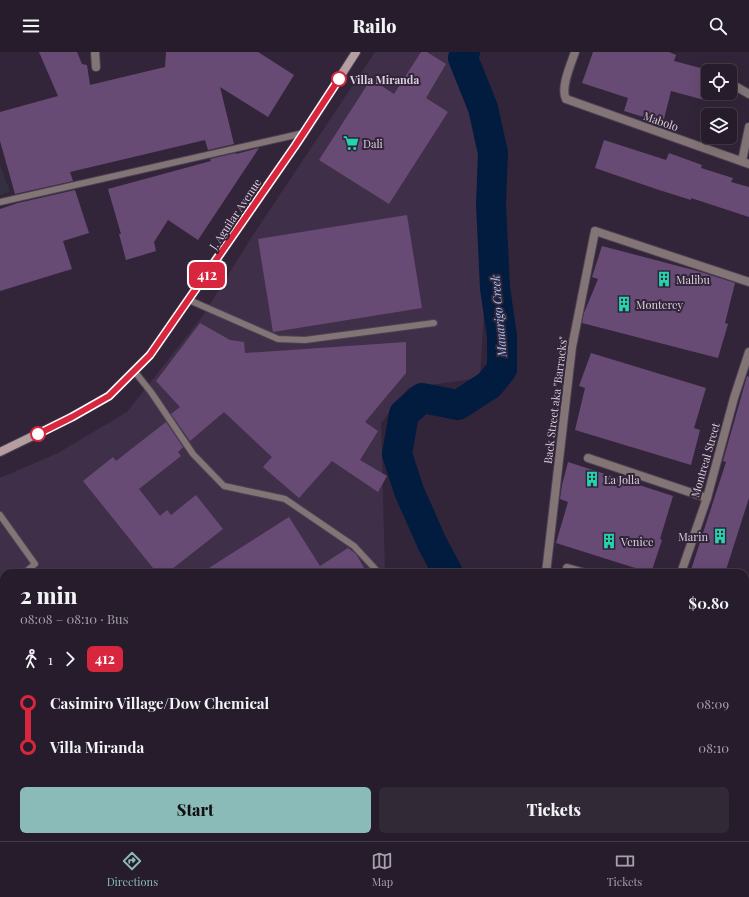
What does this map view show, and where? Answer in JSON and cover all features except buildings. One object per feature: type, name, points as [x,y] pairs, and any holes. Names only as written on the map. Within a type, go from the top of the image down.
[{"type":"main road","name":"J. Aguilar Avenue","points":[[0,452],[72,417],[109,396],[135,372],[150,355],[189,300],[304,133],[356,52]]},
{"type":"street","points":[[95,52],[96,67]]},
{"type":"street","name":"Mabolo","points":[[575,52],[564,88],[566,99],[745,162]]},
{"type":"street","points":[[737,86],[749,94]]},
{"type":"street","points":[[745,162],[749,126]]},
{"type":"street","name":"Back Street aka \"Barracks\"","points":[[546,569],[572,346],[595,232],[749,282]]},
{"type":"street","name":"Montreal Street","points":[[682,569],[707,498],[734,398],[749,352]]},
{"type":"street","points":[[588,458],[707,498]]},
{"type":"lane","points":[[0,202],[304,133]]},
{"type":"lane","points":[[189,300],[278,340],[305,340],[434,323]]},
{"type":"lane","points":[[135,372],[151,392],[194,454],[224,486],[285,499],[354,546],[375,569]]},
{"type":"lane","points":[[0,515],[35,564],[29,569]]},
{"type":"shaded area","points":[[375,52],[453,52],[482,160],[489,231],[480,378],[408,388],[381,423],[385,569],[0,569],[0,478],[58,453],[127,412],[202,317],[251,238]]},
{"type":"shaded area","points":[[0,165],[10,192],[0,195]]},
{"type":"waterway","name":"Manarigo Creek","points":[[446,569],[432,543],[409,491],[397,454],[404,414],[422,398],[458,405],[489,385],[502,369],[502,336],[495,288],[491,204],[493,153],[483,108],[463,58],[465,52]]},
{"type":"bus line","name":"412","points":[[38,434],[109,396],[135,372],[150,355],[304,133],[339,79]]},
{"type":"place","name":"Villa Miranda","points":[[339,79]]},
{"type":"place","name":"Dali","points":[[351,143]]},
{"type":"place","name":"Malibu","points":[[664,279]]},
{"type":"place","name":"Monterey","points":[[624,304]]},
{"type":"place","name":"La Jolla","points":[[592,479]]},
{"type":"place","name":"Marin","points":[[720,536]]},
{"type":"place","name":"Venice","points":[[609,541]]}]
